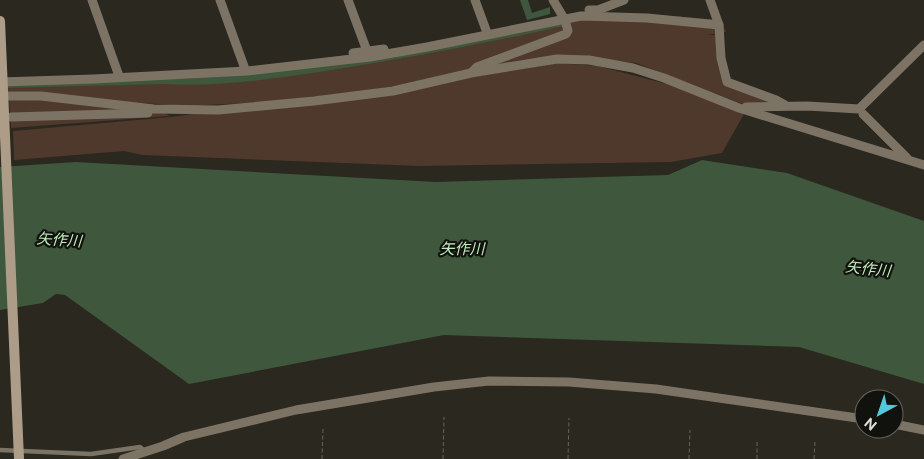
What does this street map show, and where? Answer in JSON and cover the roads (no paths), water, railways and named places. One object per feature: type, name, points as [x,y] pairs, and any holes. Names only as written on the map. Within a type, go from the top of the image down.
[{"type":"main road","points":[[0,21],[19,459]]},
{"type":"street","points":[[92,0],[119,76]]},
{"type":"street","points":[[220,0],[245,69]]},
{"type":"street","points":[[348,0],[367,51]]},
{"type":"street","points":[[475,0],[486,30]]},
{"type":"street","points":[[470,73],[477,67],[566,34],[568,31],[564,17],[553,0]]},
{"type":"street","points":[[0,80],[102,79],[246,71],[370,57],[598,10],[624,0]]},
{"type":"street","points":[[710,0],[718,25],[721,58],[727,82],[776,100],[786,106]]},
{"type":"street","points":[[0,80],[245,69],[424,44],[486,30],[564,17],[647,18],[718,25]]},
{"type":"street","points":[[739,108],[786,106],[859,109],[924,45]]},
{"type":"street","points":[[0,96],[42,96],[166,109],[218,110],[314,101],[394,90],[470,73],[557,59],[589,60],[633,68],[664,78],[739,108],[924,165]]},
{"type":"street","points":[[11,118],[160,112],[166,109]]},
{"type":"street","points":[[863,114],[910,161]]},
{"type":"street","points":[[123,459],[184,437],[296,410],[434,387],[489,382],[569,382],[656,389],[854,419]]},
{"type":"street","points":[[904,426],[924,430]]},
{"type":"lane","points":[[0,450],[90,454],[140,447],[146,452]]},
{"type":"water","points":[[520,0],[528,0],[532,13],[550,7],[550,14],[527,20]]},
{"type":"water","points":[[563,22],[563,26],[444,51],[265,79],[183,85],[6,88],[6,83],[175,77],[187,79],[227,75]]},
{"type":"water","name":"矢作川","points":[[702,160],[787,173],[924,221],[924,384],[799,347],[444,335],[189,384],[65,295],[56,294],[43,303],[0,310],[0,167],[76,162],[436,182],[668,175]]}]
